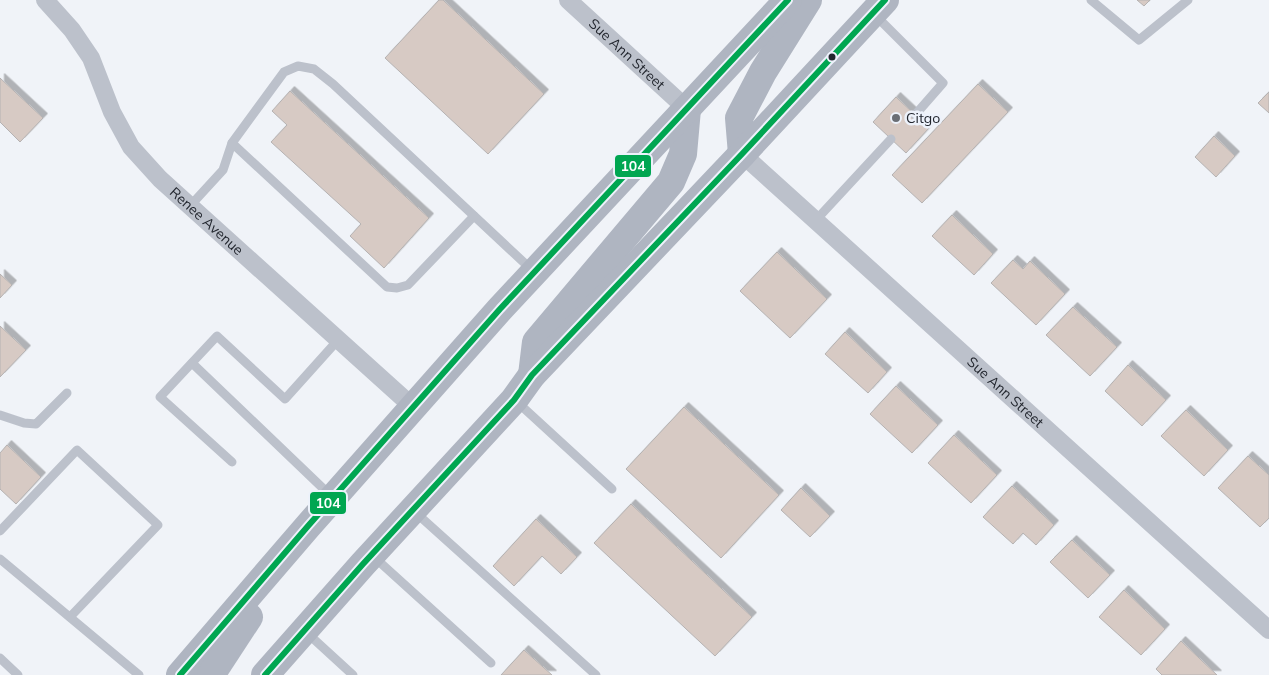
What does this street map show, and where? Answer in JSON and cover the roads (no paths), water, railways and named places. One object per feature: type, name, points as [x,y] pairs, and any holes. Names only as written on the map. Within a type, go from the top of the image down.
[{"type":"highway","points":[[180,675],[308,526],[534,272],[788,0]]},
{"type":"highway","points":[[742,154],[739,118],[762,72],[808,0]]},
{"type":"highway","points":[[265,675],[514,400],[532,375],[742,154],[879,6]]},
{"type":"highway","points":[[532,375],[536,342],[671,182],[683,154],[687,109]]},
{"type":"highway","points":[[211,675],[308,526]]},
{"type":"street","name":"Renee Avenue","points":[[45,0],[72,30],[91,58],[112,112],[131,147],[160,179],[413,407]]},
{"type":"street","name":"Sue Ann Street","points":[[568,0],[687,109]]},
{"type":"street","name":"Sue Ann Street","points":[[742,154],[1269,630]]},
{"type":"lane","points":[[1092,0],[1139,40],[1188,0]]},
{"type":"lane","points":[[879,6],[943,83],[915,115]]},
{"type":"lane","points":[[190,206],[223,170],[232,143],[284,72],[298,66],[314,69],[333,84],[534,272]]},
{"type":"lane","points":[[816,220],[891,139]]},
{"type":"lane","points":[[232,143],[387,287],[396,288],[408,285],[474,216]]},
{"type":"lane","points":[[232,462],[160,396],[216,336],[285,399],[338,340]]},
{"type":"lane","points":[[192,362],[333,498]]},
{"type":"lane","points":[[0,415],[24,423],[36,424],[67,392]]},
{"type":"lane","points":[[514,400],[612,489]]},
{"type":"lane","points":[[0,532],[77,450],[158,525],[70,617]]},
{"type":"lane","points":[[413,510],[596,675]]},
{"type":"lane","points":[[372,555],[492,663]]},
{"type":"lane","points":[[0,559],[139,675]]},
{"type":"lane","points":[[304,630],[353,675]]},
{"type":"lane","points":[[0,658],[18,675]]},
{"type":"place","name":"Citgo","points":[[896,118]]}]
